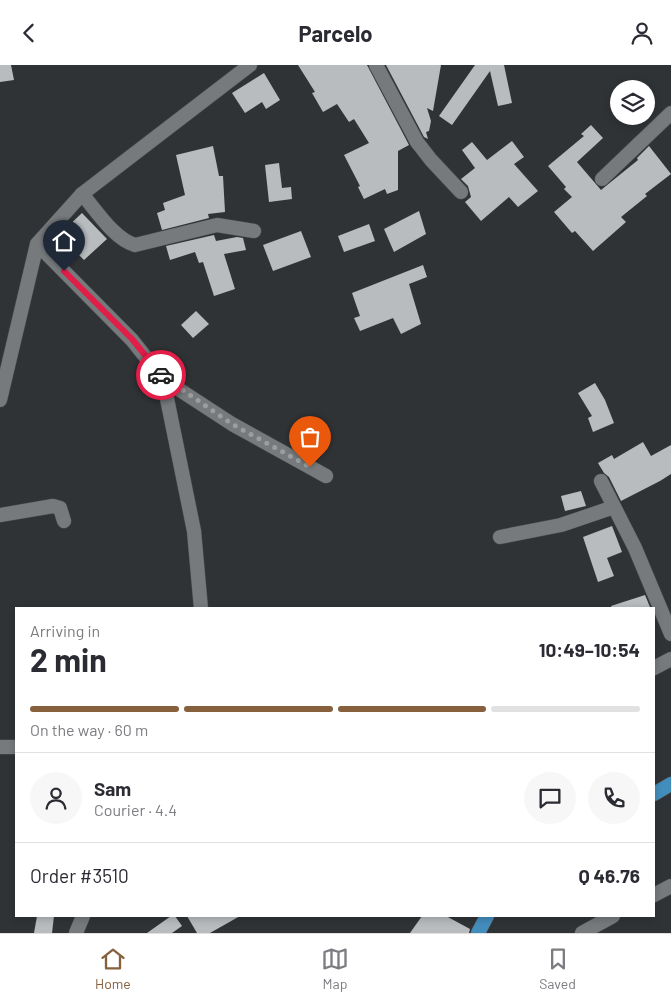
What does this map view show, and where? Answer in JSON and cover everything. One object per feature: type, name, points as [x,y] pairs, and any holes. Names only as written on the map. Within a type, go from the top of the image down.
[{"type":"main road","points":[[655,793],[671,784]]},
{"type":"main road","points":[[478,933],[486,917]]},
{"type":"street","points":[[0,400],[37,244],[82,194],[250,65]]},
{"type":"street","points":[[376,65],[417,143],[460,192]]},
{"type":"street","points":[[602,179],[671,113]]},
{"type":"street","points":[[82,194],[116,235],[135,245],[217,225],[254,231]]},
{"type":"street","points":[[37,244],[132,339],[163,379],[232,424],[326,476]]},
{"type":"street","points":[[163,379],[194,531],[201,607]]},
{"type":"street","points":[[601,481],[634,548],[671,634]]},
{"type":"street","points":[[0,515],[53,506],[60,508],[64,521]]},
{"type":"street","points":[[500,537],[561,525],[614,507]]},
{"type":"street","points":[[655,667],[671,659]]},
{"type":"street","points":[[0,747],[15,747]]},
{"type":"street","points":[[655,894],[671,886]]},
{"type":"street","points":[[76,933],[83,917]]},
{"type":"street","points":[[582,933],[611,917]]},
{"type":"building","points":[[0,65],[11,65],[14,80],[0,82]]},
{"type":"building","points":[[298,65],[367,65],[409,145],[398,151],[398,190],[387,194],[385,189],[364,199],[358,187],[360,186],[344,155],[369,143],[354,119],[349,122],[337,104],[323,112],[312,93],[315,92]]},
{"type":"building","points":[[386,65],[441,65],[433,111],[427,108],[431,121],[429,131],[426,132],[428,139],[424,137]]},
{"type":"building","points":[[475,65],[504,65],[512,103],[498,106],[490,71],[452,125],[439,116]]},
{"type":"building","points":[[264,73],[280,100],[266,109],[262,102],[245,113],[232,93]]},
{"type":"building","points":[[591,125],[603,138],[577,162],[601,190],[638,160],[637,158],[649,146],[671,174],[645,194],[647,196],[621,217],[626,222],[593,251],[575,231],[572,233],[554,212],[572,197],[548,166],[584,136],[581,134]]},
{"type":"building","points":[[512,141],[524,157],[514,164],[538,191],[518,207],[509,197],[481,221],[465,202],[471,197],[468,186],[461,179],[475,168],[462,150],[472,142],[487,160]]},
{"type":"building","points":[[213,146],[219,176],[223,176],[225,212],[208,214],[209,218],[162,230],[157,213],[165,210],[163,203],[185,195],[176,155]]},
{"type":"building","points":[[279,163],[282,188],[291,187],[292,199],[269,202],[265,165]]},
{"type":"building","points":[[419,211],[426,234],[394,252],[384,229]]},
{"type":"building","points":[[82,213],[107,239],[84,260],[78,254],[68,263],[49,244]]},
{"type":"building","points":[[369,224],[375,241],[344,252],[338,236]]},
{"type":"building","points":[[301,231],[311,257],[273,271],[263,245]]},
{"type":"building","points":[[214,235],[216,241],[237,237],[243,238],[246,250],[224,254],[235,289],[214,296],[203,262],[199,263],[195,252],[170,260],[166,246]]},
{"type":"building","points":[[423,265],[427,277],[409,284],[421,324],[401,334],[393,318],[360,331],[354,318],[360,316],[352,293]]},
{"type":"building","points":[[196,311],[209,324],[193,338],[181,325]]},
{"type":"building","points":[[595,383],[605,400],[614,423],[593,432],[588,418],[592,416],[578,393]]},
{"type":"building","points":[[643,442],[651,456],[671,445],[671,474],[621,501],[609,477],[598,463],[612,455],[614,459]]},
{"type":"building","points":[[581,491],[586,506],[565,511],[561,496]]},
{"type":"building","points":[[612,526],[622,552],[607,558],[614,576],[598,582],[583,537]]},
{"type":"building","points":[[645,595],[650,607],[611,607]]},
{"type":"building","points":[[37,917],[54,917],[52,933],[34,933]]},
{"type":"building","points":[[170,917],[176,917],[182,926],[172,933],[147,933]]},
{"type":"building","points":[[188,917],[238,917],[210,933],[197,933]]},
{"type":"building","points":[[421,917],[448,917],[470,929],[469,933],[410,933]]},
{"type":"way so far","points":[[161,375],[163,379],[232,424],[310,467]]},
{"type":"route","points":[[64,271],[132,339],[161,375]]}]
